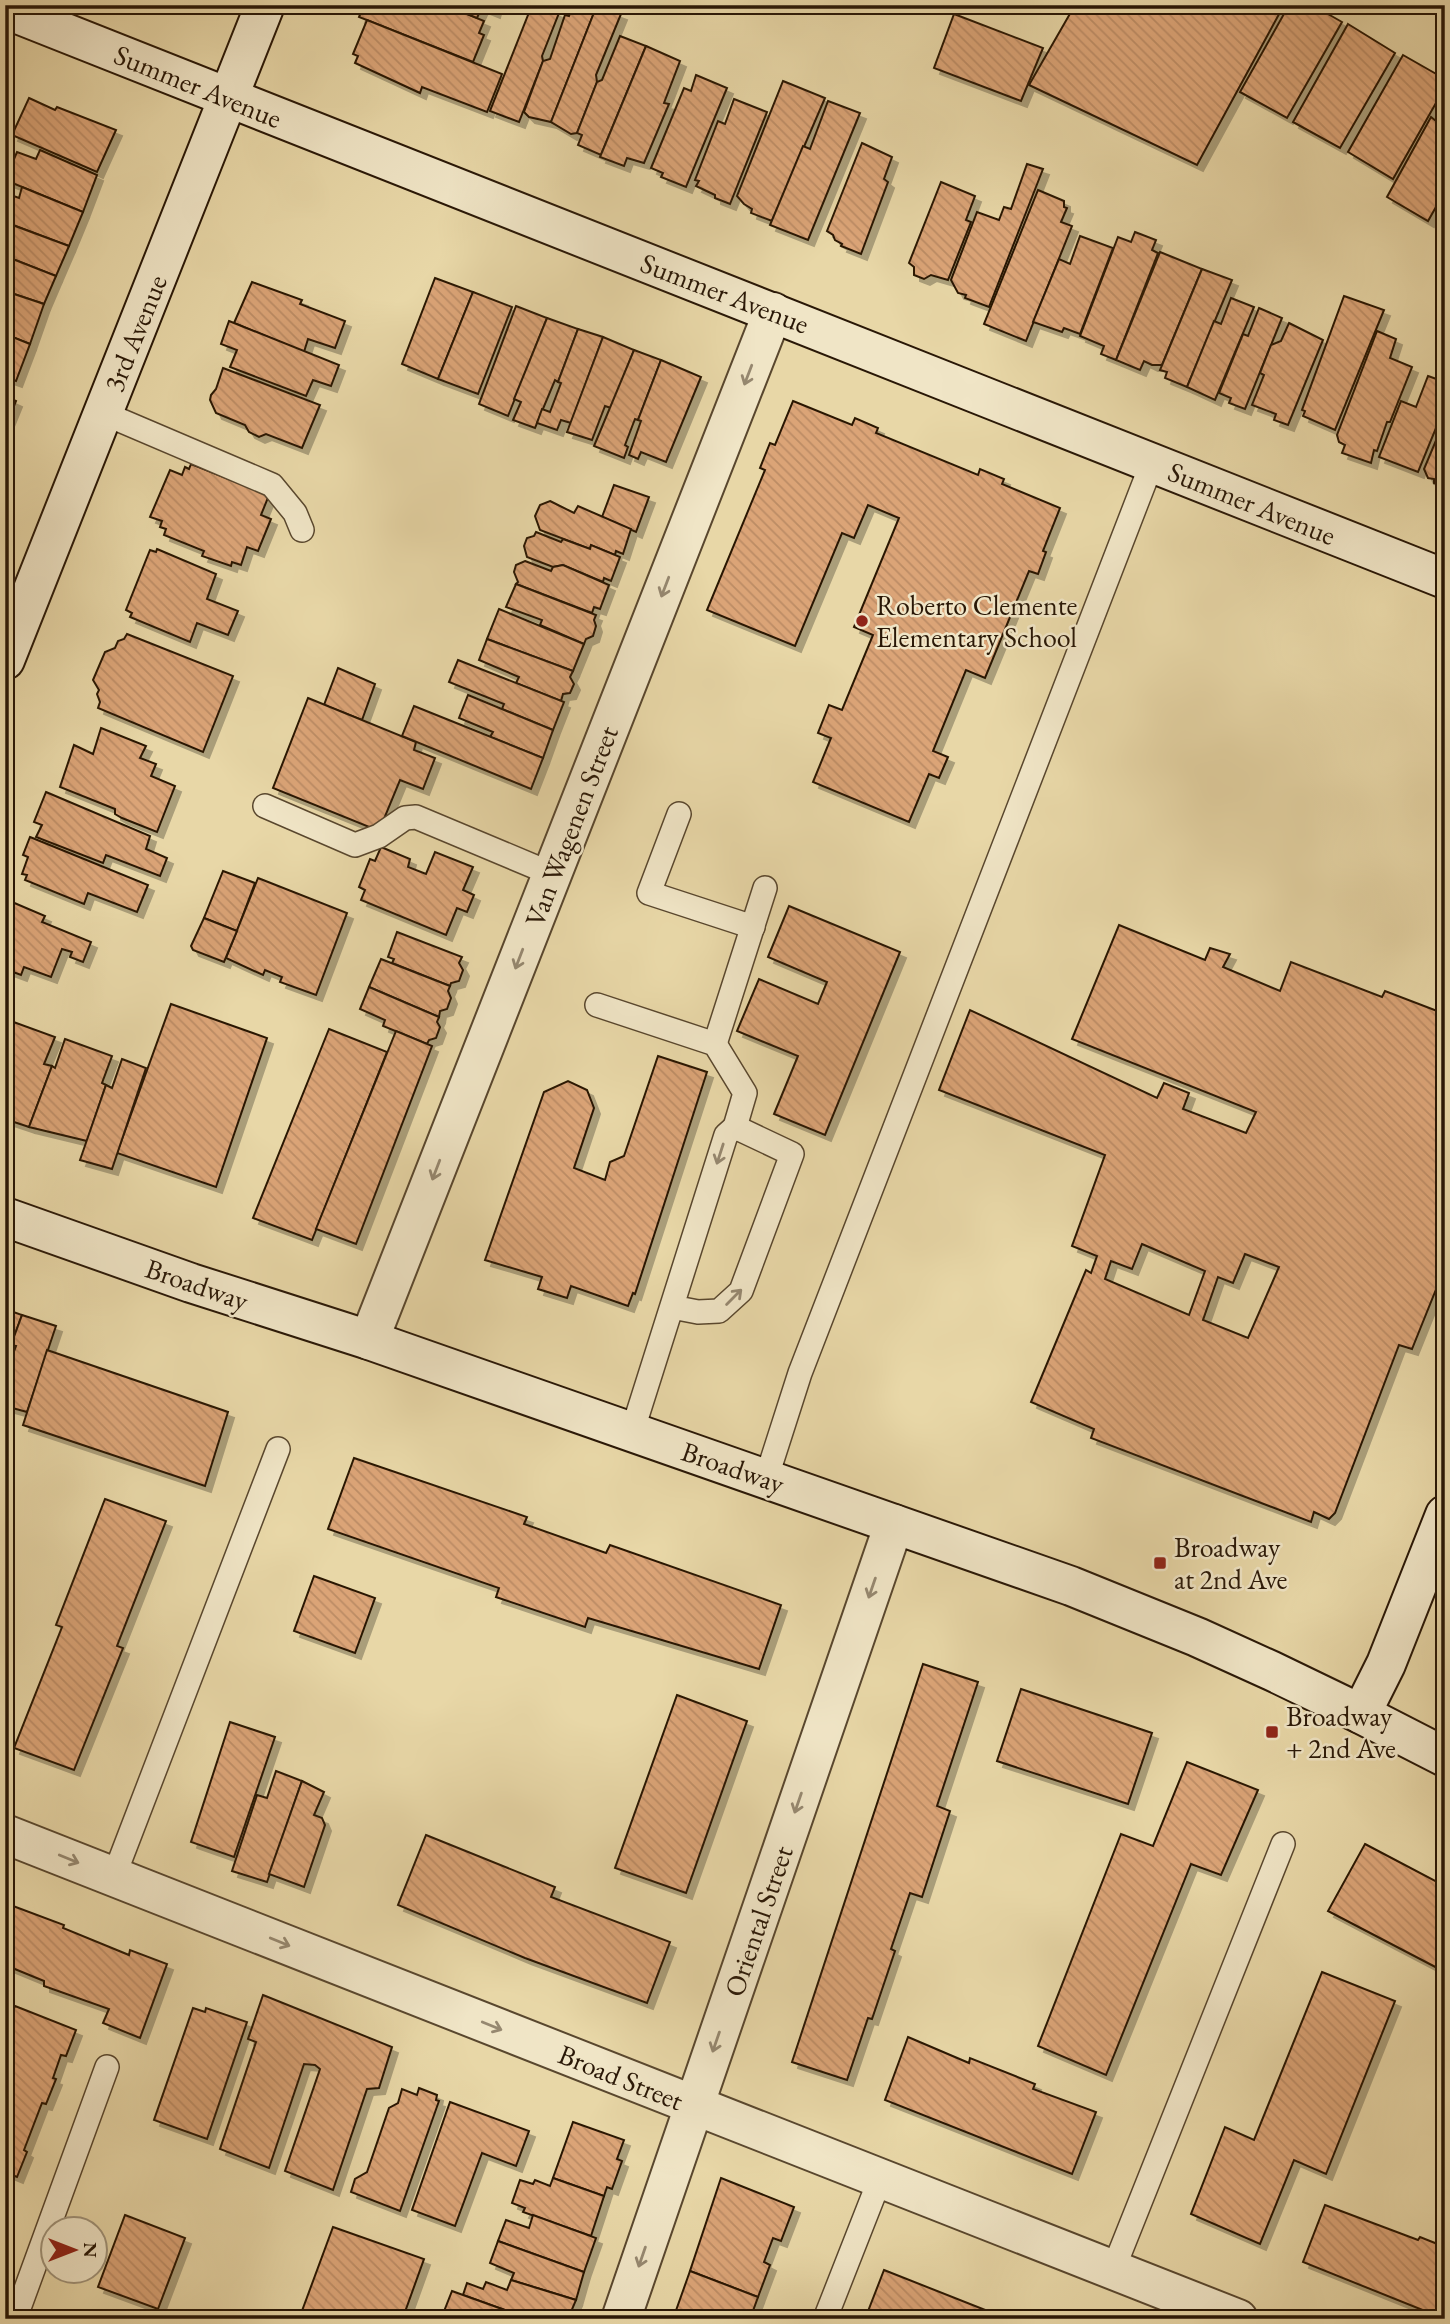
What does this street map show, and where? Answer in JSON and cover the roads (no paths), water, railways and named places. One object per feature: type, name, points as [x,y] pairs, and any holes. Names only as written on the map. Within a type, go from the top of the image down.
[{"type":"street","name":"3rd Avenue","points":[[5,660],[265,5]]},
{"type":"street","name":"Summer Avenue","points":[[5,9],[1445,579]]},
{"type":"street","name":"Van Wagenen Street","points":[[369,1340],[773,312]]},
{"type":"street","name":"Broadway","points":[[5,1217],[191,1283],[369,1340],[1006,1562],[1136,1612],[1259,1665],[1445,1757]]},
{"type":"street","points":[[1361,1714],[1386,1664],[1445,1516]]},
{"type":"street","name":"Oriental Street","points":[[621,2319],[894,1524]]},
{"type":"street","name":"Broad Street","points":[[5,1834],[1238,2319]]},
{"type":"lane","points":[[103,413],[272,485],[295,513],[302,530]]},
{"type":"lane","points":[[766,1479],[800,1374],[1152,463]]},
{"type":"lane","points":[[265,806],[355,845],[379,836],[405,818],[416,817],[552,874]]},
{"type":"lane","points":[[679,814],[649,893],[753,927]]},
{"type":"lane","points":[[715,1044],[765,888]]},
{"type":"lane","points":[[597,1005],[715,1044],[745,1093],[735,1127],[726,1135],[632,1432]]},
{"type":"lane","points":[[671,1307],[698,1312],[719,1311],[741,1291],[789,1167],[792,1154],[735,1127]]},
{"type":"lane","points":[[114,1876],[278,1449]]},
{"type":"lane","points":[[1113,2270],[1283,1844]]},
{"type":"lane","points":[[15,2319],[107,2067]]},
{"type":"lane","points":[[825,2319],[880,2179]]},
{"type":"place","name":"Roberto Clemente Elementary School","points":[[862,621]]},
{"type":"place","name":"Broadway at 2nd Ave","points":[[1160,1563]]},
{"type":"place","name":"Broadway + 2nd Ave","points":[[1272,1732]]}]
